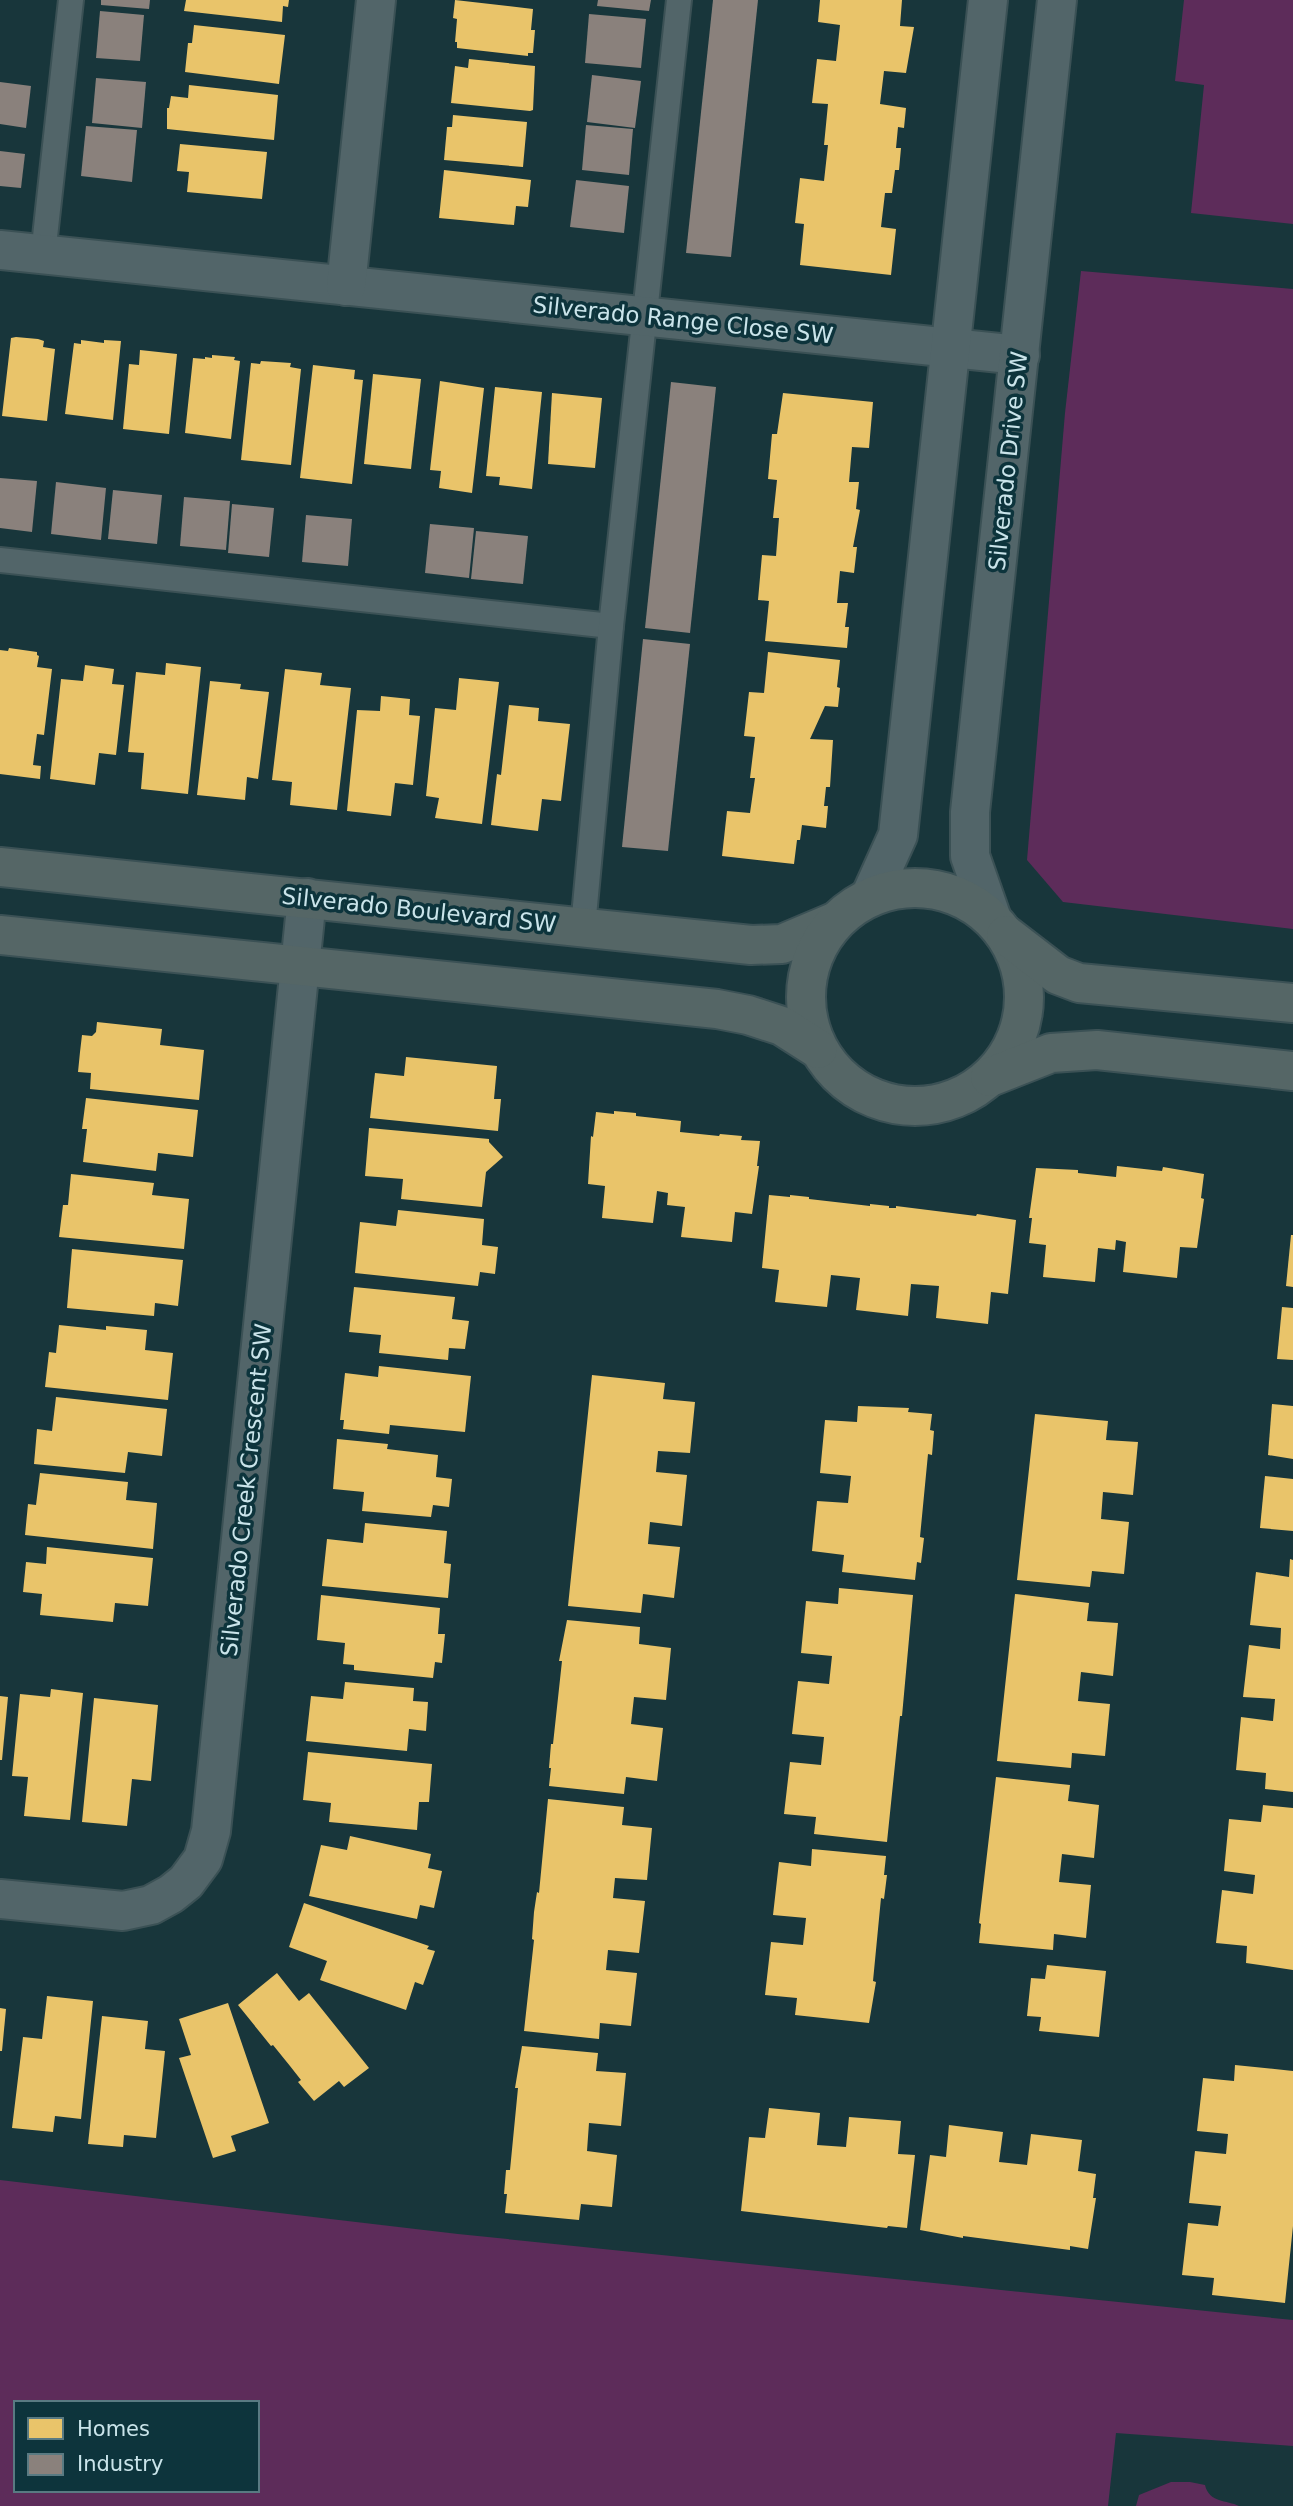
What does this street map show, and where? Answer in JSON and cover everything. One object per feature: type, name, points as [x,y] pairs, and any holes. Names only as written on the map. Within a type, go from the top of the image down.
[{"type":"street","points":[[346,286],[376,0]]},
{"type":"street","points":[[870,897],[898,835],[988,0]]},
{"type":"street","name":"Silverado Drive SW","points":[[998,926],[970,856],[970,812],[1057,0]]},
{"type":"street","name":"Silverado Range Close SW","points":[[0,250],[1020,355]]},
{"type":"street","name":"Silverado Boulevard SW","points":[[0,867],[751,945],[782,944],[834,922]]},
{"type":"street","points":[[1293,1003],[1079,983],[1058,975],[965,900],[934,889],[902,888],[870,897],[851,908],[834,922],[815,951],[806,983],[807,1017],[818,1049],[839,1076],[866,1095],[898,1105],[931,1105],[962,1095],[990,1077],[1051,1054],[1097,1050],[1293,1071]]},
{"type":"street","name":"Silverado Creek Crescent SW","points":[[0,1899],[124,1911],[151,1905],[171,1894],[186,1882],[203,1859],[211,1831],[307,898]]},
{"type":"street","points":[[990,1077],[1009,1052],[1021,1023],[1024,992],[1018,962],[998,926]]},
{"type":"street","points":[[0,935],[717,1009],[782,1026],[818,1049]]},
{"type":"lane","points":[[43,255],[71,0]]},
{"type":"lane","points":[[583,927],[611,626],[679,0]]},
{"type":"lane","points":[[0,560],[611,626]]},
{"type":"shaded area","points":[[1184,0],[1293,0],[1293,224],[1191,213],[1204,85],[1175,81]]},
{"type":"shaded area","points":[[1081,271],[1293,289],[1293,929],[1063,902],[1027,860],[1065,413]]},
{"type":"shaded area","points":[[0,2180],[458,2234],[1293,2320],[1293,2446],[1116,2433],[1108,2506],[0,2506]]},
{"type":"shaded area","points":[[1171,2482],[1205,2485],[1214,2498],[1239,2506],[1136,2506],[1139,2495]]},
{"type":"building: Homes","points":[[186,0],[289,0],[288,7],[283,6],[282,22],[184,11]]},
{"type":"building: Homes","points":[[455,0],[533,9],[533,53],[528,53],[528,56],[457,48],[457,19],[453,18]]},
{"type":"building: Homes","points":[[820,0],[902,0],[900,26],[914,27],[906,73],[884,71],[880,104],[906,108],[904,128],[898,127],[896,148],[901,148],[899,170],[895,170],[892,193],[885,193],[881,227],[896,229],[891,275],[800,265],[804,224],[795,223],[800,178],[824,181],[828,145],[824,145],[828,104],[812,103],[817,59],[836,61],[840,25],[818,22]]},
{"type":"building: Homes","points":[[194,25],[285,35],[279,84],[185,72],[188,43],[192,43]]},
{"type":"building: Homes","points":[[469,59],[535,66],[533,110],[451,103],[455,66],[468,68]]},
{"type":"building: Homes","points":[[189,85],[278,95],[274,140],[167,129],[167,108],[171,96],[188,98]]},
{"type":"building: Homes","points":[[453,115],[527,122],[523,167],[444,160],[447,127],[452,127]]},
{"type":"building: Homes","points":[[180,144],[267,152],[262,199],[187,192],[189,172],[177,171]]},
{"type":"building: Homes","points":[[444,170],[531,180],[528,207],[516,206],[514,225],[439,218]]},
{"type":"building: Homes","points":[[11,338],[38,339],[44,341],[43,347],[55,349],[47,421],[2,416]]},
{"type":"building: Homes","points":[[81,340],[104,343],[104,340],[121,341],[113,420],[65,414],[74,343],[81,344]]},
{"type":"building: Homes","points":[[140,350],[177,354],[169,434],[123,429],[129,364],[139,365]]},
{"type":"building: Homes","points":[[212,355],[235,357],[234,360],[240,361],[231,439],[185,433],[193,358],[212,358]]},
{"type":"building: Homes","points":[[261,361],[291,363],[290,367],[301,369],[291,465],[241,460],[251,363],[260,364]]},
{"type":"building: Homes","points":[[313,365],[355,370],[354,379],[363,380],[352,484],[300,478]]},
{"type":"building: Homes","points":[[373,374],[421,379],[411,469],[364,464]]},
{"type":"building: Homes","points":[[440,381],[484,388],[472,493],[439,488],[441,471],[430,470]]},
{"type":"building: Homes","points":[[495,387],[542,392],[532,489],[499,485],[500,477],[486,476]]},
{"type":"building: Homes","points":[[552,393],[602,398],[595,468],[548,464]]},
{"type":"building: Homes","points":[[783,393],[873,402],[869,448],[852,447],[849,482],[859,482],[856,509],[860,510],[853,547],[857,547],[854,573],[840,571],[837,603],[848,603],[845,627],[849,627],[847,648],[765,641],[769,601],[758,600],[762,555],[776,556],[779,518],[773,518],[777,480],[768,479],[772,434],[777,434]]},
{"type":"building: Homes","points":[[9,648],[37,652],[37,667],[52,669],[44,735],[37,734],[33,765],[41,766],[40,779],[0,774],[0,650],[8,651]]},
{"type":"building: Homes","points":[[768,652],[840,660],[838,707],[825,706],[810,739],[833,740],[830,787],[826,787],[824,806],[828,806],[826,828],[802,825],[794,864],[722,856],[727,811],[750,813],[755,778],[750,778],[755,737],[744,736],[749,692],[764,693]]},
{"type":"building: Homes","points":[[166,663],[201,667],[188,794],[141,789],[144,753],[128,752],[136,672],[165,675]]},
{"type":"building: Homes","points":[[85,665],[114,669],[112,684],[124,685],[116,755],[99,753],[95,785],[50,779],[61,679],[83,681]]},
{"type":"building: Homes","points":[[285,669],[322,673],[320,685],[351,688],[337,810],[290,805],[292,782],[272,780]]},
{"type":"building: Homes","points":[[459,678],[499,682],[482,824],[435,818],[439,798],[426,796],[435,708],[456,710]]},
{"type":"building: Homes","points":[[210,681],[241,684],[240,689],[269,692],[258,779],[247,777],[245,800],[197,795]]},
{"type":"building: Homes","points":[[381,696],[410,699],[409,715],[420,716],[413,785],[395,783],[391,816],[347,811],[357,710],[380,711]]},
{"type":"building: Homes","points":[[509,705],[539,708],[538,721],[570,724],[561,801],[542,799],[538,831],[491,825],[497,774],[501,775]]},
{"type":"building: Homes","points":[[97,1022],[162,1029],[160,1045],[204,1050],[199,1100],[90,1089],[91,1073],[78,1072],[80,1052],[82,1035],[92,1036],[96,1032]]},
{"type":"building: Homes","points":[[406,1057],[497,1066],[494,1099],[501,1099],[498,1131],[370,1118],[375,1073],[404,1076]]},
{"type":"building: Homes","points":[[86,1098],[198,1110],[193,1157],[158,1153],[156,1171],[83,1162],[87,1129],[82,1129]]},
{"type":"building: Homes","points":[[614,1111],[681,1121],[680,1132],[742,1136],[741,1140],[760,1141],[752,1214],[735,1212],[732,1242],[681,1237],[685,1207],[667,1205],[668,1193],[657,1191],[653,1223],[602,1218],[605,1186],[588,1184],[591,1136],[593,1137],[596,1112],[614,1114]]},
{"type":"building: Homes","points":[[369,1128],[489,1139],[503,1157],[486,1172],[482,1207],[401,1199],[403,1179],[365,1176]]},
{"type":"building: Homes","points":[[1117,1166],[1162,1171],[1163,1167],[1204,1174],[1201,1198],[1204,1199],[1197,1248],[1180,1247],[1177,1278],[1123,1272],[1126,1242],[1116,1240],[1115,1250],[1098,1248],[1095,1282],[1043,1277],[1046,1245],[1029,1243],[1032,1218],[1029,1218],[1036,1168],[1078,1170],[1078,1173],[1116,1177]]},
{"type":"building: Homes","points":[[71,1174],[154,1183],[152,1195],[189,1199],[184,1249],[59,1237],[63,1205],[68,1205]]},
{"type":"building: Homes","points":[[769,1195],[790,1195],[870,1206],[896,1206],[1016,1220],[1008,1294],[991,1292],[988,1324],[936,1318],[939,1286],[911,1284],[908,1316],[856,1310],[860,1278],[831,1275],[827,1307],[775,1302],[779,1270],[762,1268]]},
{"type":"building: Homes","points":[[398,1210],[484,1219],[482,1245],[498,1247],[495,1274],[480,1272],[478,1286],[355,1273],[360,1222],[396,1226]]},
{"type":"building: Homes","points":[[1293,1235],[1293,1287],[1286,1286]]},
{"type":"building: Homes","points":[[72,1249],[183,1260],[178,1306],[155,1303],[154,1316],[67,1308]]},
{"type":"building: Homes","points":[[354,1287],[455,1297],[452,1319],[469,1321],[465,1349],[449,1348],[448,1360],[379,1353],[381,1335],[349,1332]]},
{"type":"building: Homes","points":[[1282,1307],[1293,1308],[1293,1360],[1277,1359]]},
{"type":"building: Homes","points":[[59,1325],[106,1330],[106,1326],[147,1330],[145,1350],[173,1353],[168,1400],[45,1387],[49,1352],[56,1353]]},
{"type":"building: Homes","points":[[379,1366],[471,1376],[465,1432],[390,1425],[389,1434],[343,1429],[344,1420],[340,1420],[345,1373],[378,1377]]},
{"type":"building: Homes","points":[[592,1375],[665,1383],[663,1399],[695,1402],[690,1453],[658,1451],[656,1472],[687,1475],[682,1526],[650,1522],[648,1544],[680,1547],[674,1598],[643,1594],[641,1613],[568,1606]]},
{"type":"building: Homes","points":[[56,1397],[167,1409],[162,1456],[128,1452],[125,1473],[34,1464],[37,1429],[52,1431]]},
{"type":"building: Homes","points":[[1272,1404],[1293,1406],[1293,1459],[1268,1455]]},
{"type":"building: Homes","points":[[858,1406],[909,1408],[908,1412],[932,1414],[932,1455],[928,1454],[920,1537],[924,1538],[921,1563],[917,1562],[915,1580],[842,1572],[844,1555],[812,1551],[817,1501],[848,1503],[851,1476],[820,1473],[825,1420],[857,1422]]},
{"type":"building: Homes","points":[[1035,1414],[1108,1421],[1106,1440],[1138,1442],[1133,1495],[1103,1492],[1101,1519],[1129,1522],[1124,1574],[1092,1571],[1090,1587],[1017,1580]]},
{"type":"building: Homes","points":[[337,1439],[388,1444],[387,1449],[438,1455],[436,1477],[452,1479],[449,1507],[433,1505],[431,1517],[362,1511],[364,1492],[333,1489]]},
{"type":"building: Homes","points":[[40,1473],[128,1482],[126,1500],[157,1503],[153,1549],[25,1535],[28,1504],[36,1505]]},
{"type":"building: Homes","points":[[1265,1476],[1293,1479],[1293,1531],[1260,1528]]},
{"type":"building: Homes","points":[[365,1523],[447,1531],[444,1563],[451,1564],[448,1598],[322,1586],[327,1539],[363,1543]]},
{"type":"building: Homes","points":[[47,1547],[153,1558],[148,1606],[115,1603],[113,1622],[40,1615],[42,1594],[23,1592],[26,1562],[46,1564]]},
{"type":"building: Homes","points":[[1290,1559],[1293,1560],[1293,1792],[1265,1789],[1266,1773],[1236,1770],[1241,1717],[1273,1721],[1275,1699],[1243,1697],[1249,1645],[1280,1649],[1281,1628],[1250,1625],[1256,1572],[1289,1577]]},
{"type":"building: Homes","points":[[839,1588],[913,1595],[887,1842],[814,1834],[816,1817],[784,1814],[790,1762],[821,1765],[824,1737],[792,1734],[798,1681],[829,1684],[832,1656],[801,1653],[806,1601],[838,1604]]},
{"type":"building: Homes","points":[[1015,1594],[1089,1603],[1087,1621],[1118,1623],[1113,1676],[1081,1672],[1078,1701],[1110,1704],[1105,1756],[1072,1753],[1071,1768],[997,1761]]},
{"type":"building: Homes","points":[[321,1595],[440,1608],[438,1634],[445,1634],[442,1663],[435,1662],[433,1678],[354,1670],[354,1665],[343,1664],[345,1643],[317,1640]]},
{"type":"building: Homes","points":[[567,1620],[640,1627],[639,1644],[671,1648],[666,1700],[634,1697],[631,1724],[663,1728],[657,1781],[626,1777],[624,1794],[549,1786],[551,1744],[562,1661],[559,1661]]},
{"type":"building: Homes","points":[[345,1682],[414,1688],[413,1701],[428,1702],[426,1731],[409,1729],[407,1751],[306,1741],[311,1696],[343,1699]]},
{"type":"building: Homes","points":[[51,1689],[83,1693],[70,1820],[24,1816],[28,1777],[12,1776],[20,1694],[50,1697]]},
{"type":"building: Homes","points":[[0,1696],[8,1697],[2,1760],[0,1760]]},
{"type":"building: Homes","points":[[94,1698],[158,1705],[151,1781],[132,1779],[127,1826],[82,1822]]},
{"type":"building: Homes","points":[[308,1752],[432,1764],[429,1802],[419,1802],[417,1830],[329,1822],[331,1803],[303,1800]]},
{"type":"building: Homes","points":[[996,1777],[1070,1785],[1068,1801],[1099,1805],[1094,1858],[1062,1854],[1059,1882],[1091,1885],[1086,1938],[1054,1934],[1053,1950],[979,1943]]},
{"type":"building: Homes","points":[[548,1799],[624,1807],[622,1825],[652,1828],[647,1880],[615,1878],[613,1898],[645,1901],[639,1953],[608,1950],[606,1970],[637,1973],[631,2026],[600,2023],[599,2039],[524,2031],[534,1940],[534,1912],[537,1892],[539,1893]]},
{"type":"building: Homes","points":[[1263,1805],[1293,1808],[1293,1970],[1246,1963],[1247,1946],[1216,1943],[1222,1890],[1253,1894],[1255,1875],[1224,1871],[1229,1819],[1261,1822]]},
{"type":"building: Homes","points":[[350,1836],[431,1854],[428,1868],[442,1871],[434,1908],[420,1905],[417,1919],[309,1896],[321,1845],[347,1850]]},
{"type":"building: Homes","points":[[812,1849],[886,1856],[884,1875],[887,1875],[884,1899],[881,1898],[873,1981],[876,1982],[869,2023],[795,2015],[797,1998],[765,1995],[771,1942],[803,1945],[806,1918],[773,1915],[779,1862],[811,1866]]},
{"type":"building: Homes","points":[[304,1903],[429,1946],[427,1949],[435,1951],[423,1985],[415,1982],[406,2010],[320,1980],[327,1961],[289,1947]]},
{"type":"building: Homes","points":[[1047,1965],[1106,1971],[1099,2037],[1039,2031],[1041,2017],[1027,2016],[1031,1978],[1045,1979]]},
{"type":"building: Homes","points":[[277,1973],[299,2001],[309,1993],[369,2068],[344,2087],[339,2081],[314,2101],[298,2082],[301,2080],[290,2066],[238,2005]]},
{"type":"building: Homes","points":[[47,1996],[93,2001],[81,2119],[55,2116],[53,2132],[12,2128],[23,2037],[42,2039]]},
{"type":"building: Homes","points":[[228,2003],[269,2123],[231,2136],[236,2151],[213,2158],[179,2058],[191,2055],[179,2019]]},
{"type":"building: Homes","points":[[0,2008],[6,2009],[2,2051],[0,2051]]},
{"type":"building: Homes","points":[[102,2016],[148,2021],[145,2049],[165,2051],[156,2138],[124,2135],[123,2147],[88,2144]]},
{"type":"building: Homes","points":[[522,2046],[598,2053],[596,2071],[626,2073],[621,2126],[589,2123],[587,2151],[617,2155],[612,2207],[581,2204],[579,2220],[505,2213],[506,2170],[510,2170],[518,2088],[515,2088]]},
{"type":"building: Homes","points":[[1235,2065],[1293,2071],[1293,2226],[1285,2303],[1212,2295],[1214,2278],[1182,2275],[1188,2223],[1218,2226],[1221,2206],[1189,2203],[1195,2151],[1226,2154],[1228,2134],[1197,2131],[1203,2078],[1234,2081]]},
{"type":"building: Homes","points":[[769,2108],[820,2113],[817,2145],[846,2147],[849,2117],[901,2121],[898,2154],[915,2155],[907,2228],[741,2211],[749,2137],[765,2138]]},
{"type":"building: Homes","points":[[949,2125],[1003,2132],[999,2162],[1027,2165],[1031,2134],[1082,2140],[1078,2171],[1096,2174],[1093,2198],[1096,2198],[1088,2249],[1070,2246],[1070,2250],[963,2238],[920,2230],[930,2155],[946,2157]]},
{"type":"building: Industry","points":[[101,0],[150,0],[149,9],[101,5]]},
{"type":"building: Industry","points":[[598,0],[651,0],[649,11],[597,6]]},
{"type":"building: Industry","points":[[713,0],[758,0],[731,257],[686,253]]},
{"type":"building: Industry","points":[[100,11],[144,15],[140,61],[96,58]]},
{"type":"building: Industry","points":[[589,14],[646,19],[641,68],[585,63]]},
{"type":"building: Industry","points":[[592,75],[641,81],[635,128],[587,122]]},
{"type":"building: Industry","points":[[96,78],[146,82],[142,128],[92,123]]},
{"type":"building: Industry","points":[[0,82],[31,86],[26,128],[0,124]]},
{"type":"building: Industry","points":[[586,125],[633,129],[629,175],[582,170]]},
{"type":"building: Industry","points":[[86,126],[137,130],[132,182],[81,176]]},
{"type":"building: Industry","points":[[0,151],[25,154],[21,188],[0,186]]},
{"type":"building: Industry","points":[[576,180],[629,186],[624,233],[570,227]]},
{"type":"building: Industry","points":[[671,382],[716,387],[690,633],[645,628]]},
{"type":"building: Industry","points":[[0,478],[37,481],[32,532],[0,528]]},
{"type":"building: Industry","points":[[56,482],[106,488],[101,540],[51,534]]},
{"type":"building: Industry","points":[[113,490],[162,495],[157,544],[108,539]]},
{"type":"building: Industry","points":[[184,497],[230,501],[226,550],[180,546]]},
{"type":"building: Industry","points":[[232,504],[274,508],[269,557],[228,553]]},
{"type":"building: Industry","points":[[306,515],[352,519],[348,566],[302,562]]},
{"type":"building: Industry","points":[[430,524],[474,528],[469,578],[425,573]]},
{"type":"building: Industry","points":[[476,531],[528,536],[523,584],[471,579]]},
{"type":"building: Industry","points":[[643,639],[690,644],[668,851],[622,847]]}]
